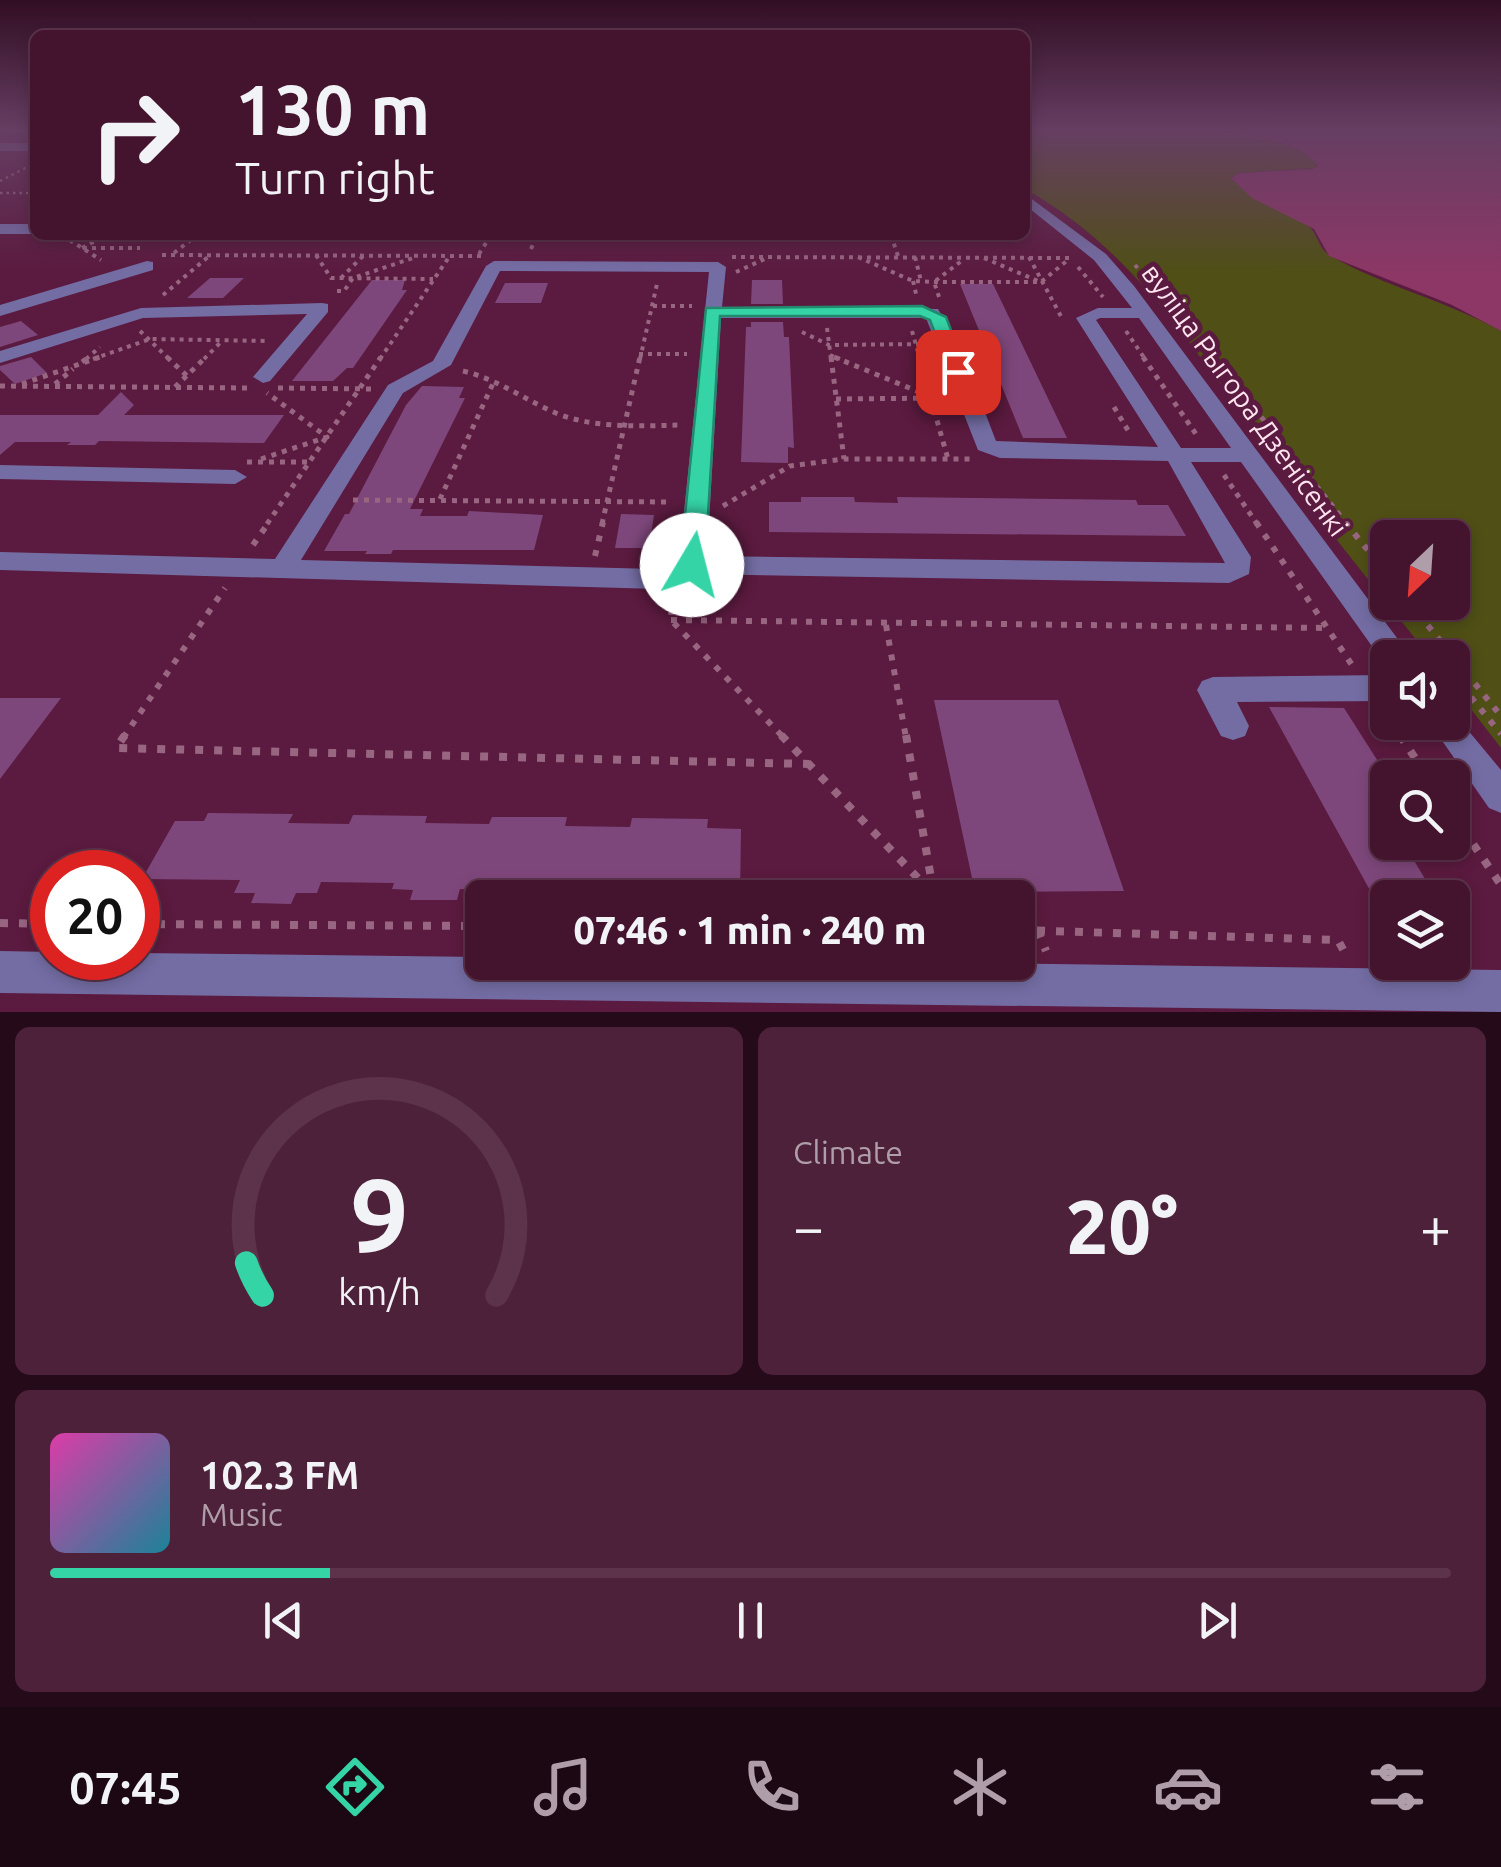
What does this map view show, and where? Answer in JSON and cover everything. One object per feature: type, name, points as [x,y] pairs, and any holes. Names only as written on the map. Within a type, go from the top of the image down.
[{"type":"street","name":"вуліца Рыгора Дзенісенкі","points":[[1030,202],[1100,257],[1384,640]]},
{"type":"street","points":[[0,228],[30,233]]},
{"type":"street","points":[[0,312],[147,259]]},
{"type":"street","points":[[282,569],[395,388],[440,365],[494,266],[718,268],[700,510],[692,565]]},
{"type":"street","points":[[262,382],[335,295]]},
{"type":"street","points":[[0,357],[141,313],[335,295]]},
{"type":"street","points":[[712,312],[922,311],[938,317],[986,445],[1000,451],[1248,454]]},
{"type":"street","points":[[0,561],[659,579],[692,565],[1228,573],[1239,567],[1238,557],[1085,318],[1114,313],[1145,314]]},
{"type":"street","points":[[0,472],[244,469]]},
{"type":"street","points":[[1234,726],[1213,690],[1370,688]]},
{"type":"street","points":[[1458,740],[1501,797]]},
{"type":"street","points":[[0,972],[1501,991]]},
{"type":"path","points":[[0,193],[30,192]]},
{"type":"path","points":[[70,240],[105,263],[88,268]]},
{"type":"path","points":[[82,248],[93,240]]},
{"type":"path","points":[[140,248],[146,240]]},
{"type":"path","points":[[171,255],[190,240]]},
{"type":"path","points":[[477,256],[488,240]]},
{"type":"path","points":[[528,256],[535,240]]},
{"type":"path","points":[[893,240],[898,256]]},
{"type":"path","points":[[82,248],[140,248]]},
{"type":"path","points":[[140,248],[147,259],[171,255],[494,256]]},
{"type":"path","points":[[1126,255],[1166,298],[1370,553]]},
{"type":"path","points":[[316,256],[332,278],[335,295]]},
{"type":"path","points":[[335,295],[363,256]]},
{"type":"path","points":[[335,295],[353,278],[421,256]]},
{"type":"path","points":[[450,256],[116,748],[809,764]]},
{"type":"path","points":[[856,256],[913,282],[1041,282],[1071,258]]},
{"type":"path","points":[[730,257],[1071,258]]},
{"type":"path","points":[[728,275],[770,257]]},
{"type":"path","points":[[915,257],[922,281]]},
{"type":"path","points":[[934,282],[966,257]]},
{"type":"path","points":[[981,257],[1041,282]]},
{"type":"path","points":[[1071,258],[1114,313],[1327,628],[1370,680]]},
{"type":"path","points":[[592,566],[660,267]]},
{"type":"path","points":[[335,295],[353,278],[433,279]]},
{"type":"path","points":[[934,282],[939,298]]},
{"type":"path","points":[[825,310],[844,459]]},
{"type":"path","points":[[907,311],[948,458]]},
{"type":"path","points":[[760,312],[829,345],[949,345]]},
{"type":"path","points":[[130,322],[186,376]]},
{"type":"path","points":[[0,389],[150,340],[293,342]]},
{"type":"path","points":[[175,387],[222,341]]},
{"type":"path","points":[[639,354],[709,354]]},
{"type":"path","points":[[830,355],[932,398]]},
{"type":"path","points":[[440,365],[494,379],[552,412],[622,426],[706,425]]},
{"type":"path","points":[[439,501],[494,379]]},
{"type":"path","points":[[262,382],[327,437]]},
{"type":"path","points":[[14,386],[175,387],[262,382],[395,388]]},
{"type":"path","points":[[836,399],[967,398]]},
{"type":"path","points":[[244,469],[327,437]]},
{"type":"path","points":[[285,499],[606,504],[700,510],[735,499],[790,466],[844,459],[987,459]]},
{"type":"path","points":[[700,510],[735,499]]},
{"type":"path","points":[[659,579],[673,595],[671,620],[919,880]]},
{"type":"path","points":[[671,620],[1327,628]]},
{"type":"path","points":[[1424,620],[1440,640]]},
{"type":"path","points":[[886,624],[931,880]]},
{"type":"path","points":[[1470,677],[1501,716]]},
{"type":"path","points":[[1470,696],[1501,734]]},
{"type":"path","points":[[1470,840],[1501,885]]},
{"type":"path","points":[[0,924],[30,924]]},
{"type":"path","points":[[160,924],[465,926]]},
{"type":"path","points":[[1035,931],[1338,940],[1364,988]]},
{"type":"shaded area","points":[[1030,178],[1231,178],[1257,198],[1308,225],[1331,256],[1501,331],[1501,748],[1470,708],[1470,640],[1416,640],[1401,620],[1470,620],[1470,520],[1370,520],[1370,582],[1187,339],[1099,241],[1030,192]]},
{"type":"shaded area","points":[[1231,178],[1501,178],[1501,331],[1452,305],[1329,256],[1314,229],[1252,198]]},
{"type":"building","points":[[210,278],[244,278],[223,298],[187,298]]},
{"type":"building","points":[[372,280],[405,280],[402,290],[407,290],[353,368],[347,368],[333,381],[292,381]]},
{"type":"building","points":[[752,280],[782,280],[783,304],[751,304]]},
{"type":"building","points":[[505,283],[548,283],[541,303],[495,303]]},
{"type":"building","points":[[960,284],[993,284],[1067,438],[1023,438]]},
{"type":"building","points":[[21,321],[38,335],[0,347],[0,327]]},
{"type":"building","points":[[751,322],[783,322],[784,337],[789,337],[794,448],[788,447],[788,463],[741,462],[746,327],[751,327]]},
{"type":"building","points":[[31,357],[47,373],[15,384],[0,370],[0,366]]},
{"type":"building","points":[[422,386],[464,387],[459,398],[465,398],[410,509],[423,509],[420,516],[467,516],[469,511],[543,515],[534,550],[393,550],[391,554],[324,551],[345,514],[349,514],[406,405]]},
{"type":"building","points":[[121,392],[134,405],[124,415],[284,415],[264,443],[15,442],[0,455],[0,415],[98,415]]},
{"type":"building","points":[[801,497],[854,497],[855,502],[898,503],[897,497],[1136,500],[1138,505],[1168,505],[1186,536],[769,532],[769,502],[801,502]]},
{"type":"building","points":[[621,514],[654,515],[649,548],[615,548]]},
{"type":"building","points":[[0,698],[61,698],[0,779]]},
{"type":"building","points":[[934,700],[1058,700],[1124,891],[1035,892],[1035,880],[972,880]]},
{"type":"building","points":[[1269,707],[1344,708],[1377,760],[1370,760],[1370,860],[1414,860],[1426,880],[1370,880],[1370,890]]},
{"type":"building","points":[[208,813],[293,814],[288,823],[349,824],[353,815],[427,816],[425,823],[489,824],[492,817],[567,817],[565,826],[630,827],[632,818],[708,819],[707,828],[741,829],[740,880],[465,880],[465,889],[460,889],[457,900],[410,900],[413,890],[392,889],[394,883],[321,882],[317,893],[296,893],[291,904],[251,903],[255,893],[234,893],[240,880],[160,879],[158,850],[175,821],[204,821]]},
{"type":"route","points":[[692,565],[699,520],[712,312],[932,313],[938,317],[958,372]]}]
